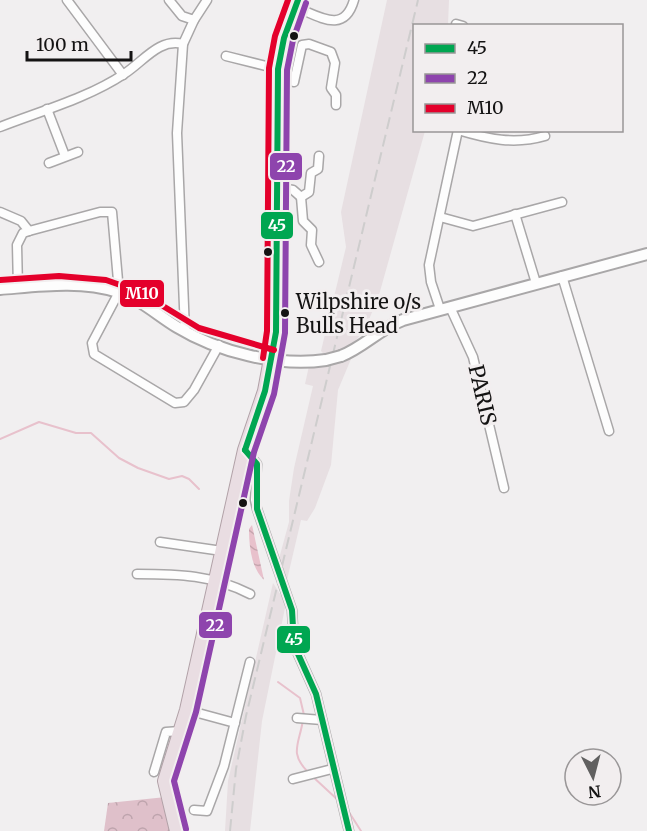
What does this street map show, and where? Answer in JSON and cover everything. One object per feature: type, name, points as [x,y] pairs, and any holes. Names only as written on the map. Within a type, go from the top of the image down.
[{"type":"highway","points":[[177,831],[165,781],[187,710],[244,450],[265,391],[276,332],[279,64],[296,3]]},
{"type":"street","points":[[67,0],[123,75]]},
{"type":"street","points":[[169,0],[182,16],[194,20]]},
{"type":"street","points":[[185,331],[177,133],[183,44],[194,20],[207,0]]},
{"type":"street","points":[[296,3],[331,20],[340,21],[347,16],[354,0]]},
{"type":"street","points":[[0,127],[123,75],[163,43],[183,44]]},
{"type":"street","points":[[294,82],[302,45],[309,44],[331,52],[335,63],[331,88],[336,95],[336,105]]},
{"type":"street","points":[[226,56],[279,64],[298,62]]},
{"type":"street","points":[[47,109],[65,156]]},
{"type":"street","name":"PARIS","points":[[458,132],[429,270],[445,308],[473,357],[504,488]]},
{"type":"street","points":[[466,132],[498,140],[517,141],[545,136]]},
{"type":"street","points":[[49,164],[78,152]]},
{"type":"street","points":[[301,197],[309,192],[311,172],[318,169],[319,156]]},
{"type":"street","points":[[276,187],[292,190],[301,197],[303,221],[312,230],[311,245],[319,262]]},
{"type":"street","points":[[440,217],[473,226],[562,202]]},
{"type":"street","points":[[18,288],[17,245],[23,233],[100,212],[112,212],[119,292],[92,343],[94,354],[175,403],[189,398],[219,345]]},
{"type":"street","points":[[0,213],[21,221],[29,231]]},
{"type":"street","points":[[515,214],[536,284]]},
{"type":"street","points":[[0,289],[92,286],[119,292],[148,306],[185,331],[219,345],[272,359],[326,360],[352,352],[391,325],[445,308],[647,254]]},
{"type":"street","points":[[562,276],[609,431]]},
{"type":"street","points":[[244,450],[257,464],[255,500],[292,610],[294,645],[316,694],[332,770],[349,831]]},
{"type":"street","points":[[160,542],[222,551]]},
{"type":"street","points":[[138,574],[187,574],[216,579],[250,594]]},
{"type":"street","points":[[194,810],[208,814],[224,766],[250,662]]},
{"type":"street","points":[[187,710],[235,723]]},
{"type":"street","points":[[302,719],[322,720]]},
{"type":"street","points":[[154,772],[166,732],[180,731]]},
{"type":"street","points":[[293,779],[332,770]]},
{"type":"shaded area","points":[[387,0],[449,0],[448,24],[413,24],[413,132],[425,132],[379,295],[368,322],[358,338],[348,347],[324,354],[321,351],[346,247],[341,212]]},
{"type":"shaded area","points":[[351,359],[338,390],[331,465],[315,508],[307,521],[301,520],[287,580],[277,566],[289,522],[289,501],[294,468],[313,386],[305,384],[309,366]]},
{"type":"shaded area","points":[[273,583],[286,603],[262,721],[250,831],[225,831],[228,781]]},
{"type":"green space","points":[[166,797],[173,831],[104,831],[108,803]]},
{"type":"water","points":[[252,525],[264,580],[256,569],[252,556],[249,529]]},
{"type":"waterway","points":[[0,439],[39,422],[76,433],[91,433],[119,458],[138,468],[169,479],[182,476],[189,479],[199,489]]},
{"type":"waterway","points":[[278,682],[300,698],[304,715]]},
{"type":"waterway","points":[[303,720],[297,754],[308,772]]},
{"type":"waterway","points":[[312,776],[339,801]]},
{"type":"waterway","points":[[347,809],[361,831]]},
{"type":"railway","points":[[230,831],[236,769],[246,716],[418,0]]},
{"type":"transit line","name":"M10","points":[[263,358],[267,331],[269,68],[275,36],[288,0]]},
{"type":"transit line","name":"45","points":[[245,450],[265,391],[276,332],[278,69],[284,38],[298,0]]},
{"type":"transit line","name":"22","points":[[186,829],[174,781],[196,712],[254,452],[274,394],[285,333],[287,70],[293,40],[306,3]]},
{"type":"transit line","name":"M10","points":[[0,280],[59,276],[106,280],[140,292],[199,328],[274,350]]},
{"type":"transit line","name":"45","points":[[245,450],[257,464],[257,509],[292,610],[294,645],[316,694],[349,831]]},
{"type":"place","name":"Wilpshire o/s Bulls Head","points":[[285,313]]}]
